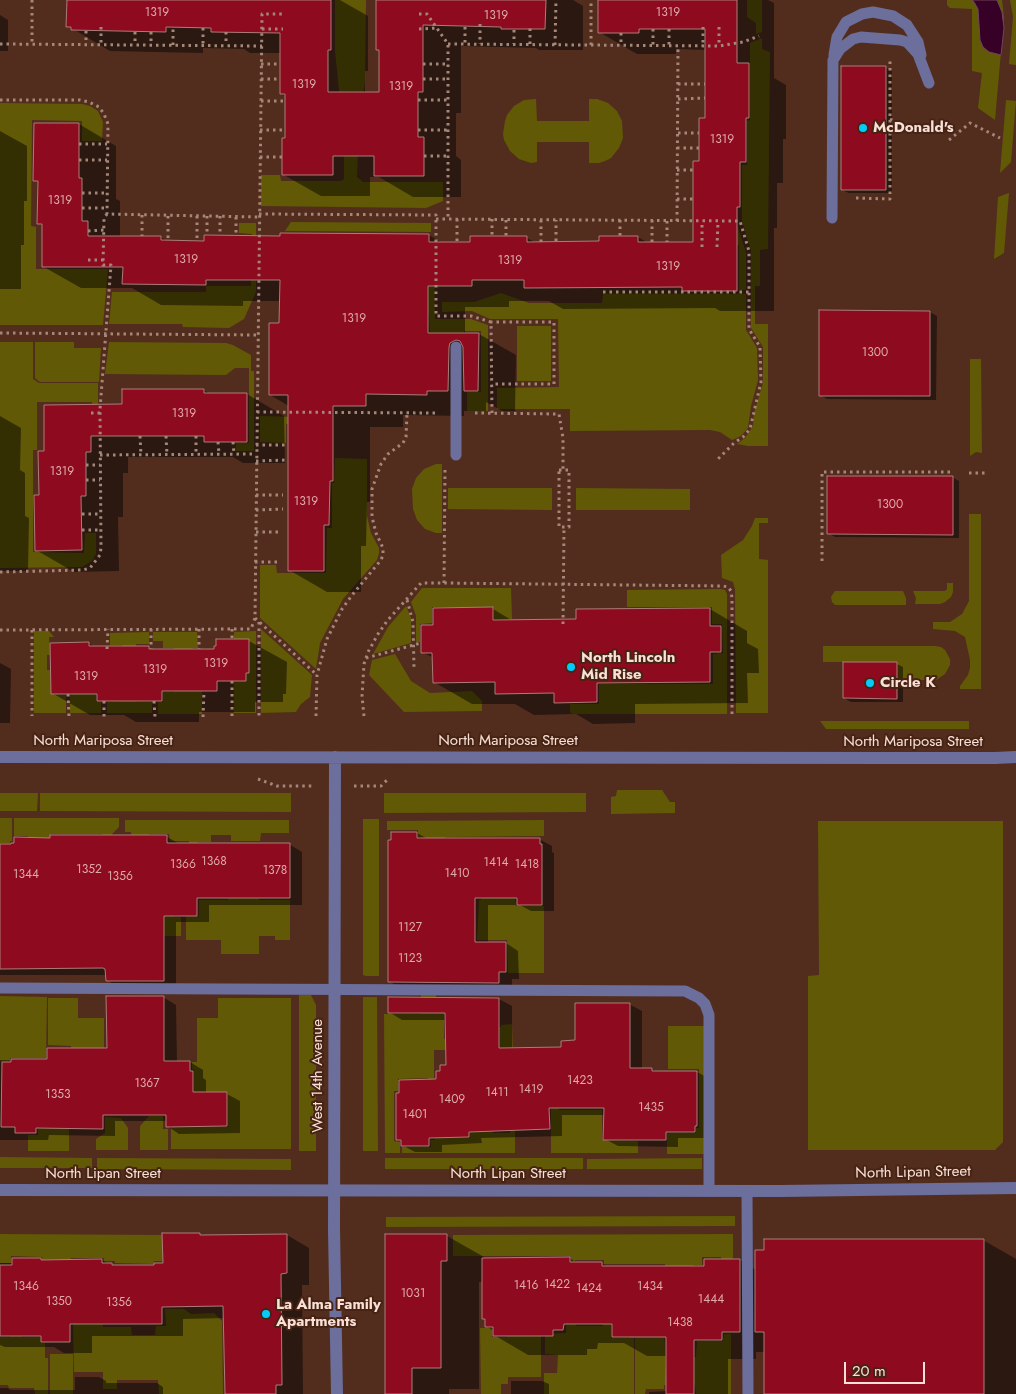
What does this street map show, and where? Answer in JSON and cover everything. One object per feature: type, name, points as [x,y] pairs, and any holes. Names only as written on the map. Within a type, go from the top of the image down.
[{"type":"street","name":"North Mariposa Street","points":[[0,757],[1016,757]]},
{"type":"street","name":"West 14th Avenue","points":[[335,757],[334,1190],[337,1394]]},
{"type":"street","name":"North Lipan Street","points":[[0,1190],[747,1191],[1016,1188]]},
{"type":"lane","points":[[832,218],[833,60],[837,37],[846,22],[862,14],[873,12],[885,13],[900,20],[912,32],[918,42],[929,83],[918,54],[907,42],[900,40],[873,37],[853,39],[840,49],[833,60]]},
{"type":"lane","points":[[456,347],[456,455]]},
{"type":"lane","points":[[0,988],[679,990],[692,993],[705,1004],[710,1024],[709,1191]]},
{"type":"lane","points":[[747,1191],[748,1394]]},
{"type":"path","points":[[32,0],[32,44]]},
{"type":"path","points":[[555,45],[556,0]]},
{"type":"path","points":[[591,0],[591,45]]},
{"type":"path","points":[[0,630],[251,629],[255,618],[262,14],[283,14]]},
{"type":"path","points":[[419,14],[427,14],[448,44],[448,219]]},
{"type":"path","points":[[480,24],[480,44]]},
{"type":"path","points":[[530,25],[530,44]]},
{"type":"path","points":[[465,27],[465,44]]},
{"type":"path","points":[[703,27],[703,46]]},
{"type":"path","points":[[719,27],[719,46]]},
{"type":"path","points":[[101,28],[101,44]]},
{"type":"path","points":[[173,28],[173,45]]},
{"type":"path","points":[[203,28],[203,45]]},
{"type":"path","points":[[419,28],[437,28]]},
{"type":"path","points":[[262,29],[283,29]]},
{"type":"path","points":[[653,29],[653,46]]},
{"type":"path","points":[[669,29],[669,46]]},
{"type":"path","points":[[514,30],[514,44]]},
{"type":"path","points":[[86,31],[86,44]]},
{"type":"path","points":[[136,32],[136,45]]},
{"type":"path","points":[[151,32],[151,45]]},
{"type":"path","points":[[226,32],[226,45]]},
{"type":"path","points":[[621,33],[621,45]]},
{"type":"path","points":[[448,44],[719,46],[743,42],[759,36]]},
{"type":"path","points":[[0,44],[262,46]]},
{"type":"path","points":[[677,221],[678,46]]},
{"type":"path","points":[[856,198],[890,199],[890,52]]},
{"type":"path","points":[[261,64],[280,64]]},
{"type":"path","points":[[423,64],[449,64]]},
{"type":"path","points":[[261,78],[280,78]]},
{"type":"path","points":[[423,78],[448,78]]},
{"type":"path","points":[[678,84],[705,84]]},
{"type":"path","points":[[678,99],[705,98]]},
{"type":"path","points":[[0,100],[80,100],[99,107],[104,114],[108,124],[107,214],[104,218],[103,264],[111,264],[104,334],[100,413],[100,555],[90,568],[83,570],[0,572]]},
{"type":"path","points":[[418,100],[448,100]]},
{"type":"path","points":[[261,101],[285,101]]},
{"type":"path","points":[[889,118],[915,132]]},
{"type":"path","points":[[949,140],[970,123],[1000,138]]},
{"type":"path","points":[[260,130],[285,130]]},
{"type":"path","points":[[418,130],[448,130]]},
{"type":"path","points":[[678,133],[699,133]]},
{"type":"path","points":[[79,144],[107,144]]},
{"type":"path","points":[[677,148],[699,148]]},
{"type":"path","points":[[424,156],[448,156]]},
{"type":"path","points":[[260,157],[282,157]]},
{"type":"path","points":[[79,160],[107,160]]},
{"type":"path","points":[[677,170],[693,170]]},
{"type":"path","points":[[82,193],[107,193]]},
{"type":"path","points":[[677,199],[693,199]]},
{"type":"path","points":[[82,208],[107,208]]},
{"type":"path","points":[[107,214],[236,217],[259,215],[436,215],[436,316],[471,316],[490,322],[554,322],[554,384],[492,384]]},
{"type":"path","points":[[142,215],[142,236]]},
{"type":"path","points":[[168,216],[168,240]]},
{"type":"path","points":[[197,216],[197,241]]},
{"type":"path","points":[[207,216],[207,235]]},
{"type":"path","points":[[220,216],[220,235]]},
{"type":"path","points":[[236,217],[236,235]]},
{"type":"path","points":[[436,219],[740,221],[749,251],[749,330],[760,348],[761,382],[750,429],[716,461]]},
{"type":"path","points":[[457,219],[457,242]]},
{"type":"path","points":[[492,219],[492,236]]},
{"type":"path","points":[[506,219],[506,236]]},
{"type":"path","points":[[541,220],[541,242]]},
{"type":"path","points":[[556,220],[556,241]]},
{"type":"path","points":[[620,220],[620,236]]},
{"type":"path","points":[[652,220],[652,242]]},
{"type":"path","points":[[667,221],[667,242]]},
{"type":"path","points":[[702,221],[702,247]]},
{"type":"path","points":[[717,247],[718,221]]},
{"type":"path","points":[[88,230],[104,230]]},
{"type":"path","points":[[88,260],[104,260]]},
{"type":"path","points":[[603,292],[749,292]]},
{"type":"path","points":[[490,322],[492,413]]},
{"type":"path","points":[[0,333],[258,335]]},
{"type":"path","points":[[257,412],[559,414],[564,438],[564,470]]},
{"type":"path","points":[[90,413],[100,413]]},
{"type":"path","points":[[316,716],[317,675],[322,652],[333,626],[353,594],[381,560],[383,548],[376,533],[372,516],[372,489],[381,464],[388,454],[403,443],[406,437],[407,413]]},
{"type":"path","points":[[140,436],[141,455]]},
{"type":"path","points":[[166,436],[166,455]]},
{"type":"path","points":[[196,436],[196,455]]},
{"type":"path","points":[[218,442],[219,454]]},
{"type":"path","points":[[233,442],[234,454]]},
{"type":"path","points":[[256,445],[288,445]]},
{"type":"path","points":[[100,455],[256,454]]},
{"type":"path","points":[[256,461],[288,460]]},
{"type":"path","points":[[86,465],[100,465]]},
{"type":"path","points":[[444,584],[445,465]]},
{"type":"path","points":[[559,470],[564,470],[569,470],[569,527],[558,527],[559,470]]},
{"type":"path","points":[[822,561],[822,472],[953,472]]},
{"type":"path","points":[[969,473],[986,474]]},
{"type":"path","points":[[86,480],[100,480]]},
{"type":"path","points":[[256,495],[283,495]]},
{"type":"path","points":[[256,510],[283,509]]},
{"type":"path","points":[[82,514],[100,514]]},
{"type":"path","points":[[564,527],[564,624]]},
{"type":"path","points":[[82,530],[101,530]]},
{"type":"path","points":[[256,532],[279,532]]},
{"type":"path","points":[[255,562],[279,562]]},
{"type":"path","points":[[364,716],[362,696],[366,658],[387,621],[421,584],[563,584],[728,587],[732,598],[732,718]]},
{"type":"path","points":[[407,600],[412,615],[414,668]]},
{"type":"path","points":[[255,618],[317,675]]},
{"type":"path","points":[[259,622],[259,716]]},
{"type":"path","points":[[107,650],[108,629]]},
{"type":"path","points":[[151,629],[151,650]]},
{"type":"path","points":[[199,629],[199,649]]},
{"type":"path","points":[[232,629],[232,639]]},
{"type":"path","points":[[32,630],[32,716]]},
{"type":"path","points":[[366,658],[421,643]]},
{"type":"path","points":[[232,681],[232,717]]},
{"type":"path","points":[[203,717],[204,691]]},
{"type":"path","points":[[68,694],[68,717]]},
{"type":"path","points":[[104,701],[104,717]]},
{"type":"path","points":[[154,701],[155,717]]},
{"type":"path","points":[[296,786],[310,786]]},
{"type":"path","points":[[364,786],[381,786]]},
{"type":"shaded area","points":[[335,0],[366,0],[365,81],[364,89],[360,96],[357,177],[363,182],[443,182],[443,201],[426,208],[261,206],[261,175],[280,175],[281,181],[341,181],[344,179],[344,140],[335,51]]},
{"type":"shaded area","points":[[747,0],[762,0],[762,32],[756,34],[756,23],[747,17]]},
{"type":"shaded area","points":[[947,0],[1002,0],[1004,18],[995,120],[978,108],[982,73],[972,71],[972,9],[950,8],[947,5]]},
{"type":"shaded area","points":[[972,0],[997,0],[1002,12],[1004,28],[1001,55],[989,52],[983,47],[980,40],[978,9]]},
{"type":"shaded area","points":[[1010,0],[1016,0],[1016,65],[1009,64],[1013,17]]},
{"type":"shaded area","points":[[762,38],[762,49],[770,52],[768,249],[760,250],[760,286],[755,286],[755,324],[768,324],[768,446],[748,446],[737,444],[745,438],[753,426],[754,413],[763,383],[763,347],[751,328],[751,251],[742,221],[742,165],[747,165],[747,121],[750,120],[750,43]]},
{"type":"shaded area","points":[[536,99],[537,121],[589,121],[589,99],[597,99],[608,103],[617,111],[622,121],[623,138],[619,148],[611,158],[605,161],[589,163],[589,142],[537,142],[537,162],[531,163],[519,159],[510,151],[504,140],[505,121],[514,106],[524,100]]},
{"type":"shaded area","points":[[1006,100],[1016,101],[1011,162],[1000,173]]},
{"type":"shaded area","points":[[0,103],[82,104],[98,111],[103,122],[102,141],[82,141],[82,121],[32,120],[31,226],[36,227],[36,269],[108,269],[103,325],[0,325]]},
{"type":"shaded area","points":[[1009,193],[1004,253],[994,259],[998,197]]},
{"type":"shaded area","points":[[291,222],[431,223],[431,232],[285,231]]},
{"type":"shaded area","points":[[239,223],[256,223],[256,292],[244,319],[229,328],[183,327],[182,324],[109,324],[112,292],[206,292],[206,286],[251,286],[252,234],[239,233]]},
{"type":"shaded area","points":[[737,225],[746,252],[746,290],[739,290],[739,245],[721,244]]},
{"type":"shaded area","points":[[434,267],[435,319],[471,319],[488,325],[488,411],[467,411],[467,392],[481,392],[481,331],[464,331],[464,334],[430,334],[429,313],[426,312],[426,285]]},
{"type":"shaded area","points":[[501,293],[529,303],[602,303],[603,294],[746,294],[746,330],[757,348],[758,380],[751,406],[748,428],[741,436],[732,440],[720,432],[710,430],[570,431],[570,409],[497,409],[497,388],[559,387],[558,319],[490,319],[472,311],[442,312],[442,302],[474,302]]},
{"type":"shaded area","points":[[517,326],[551,326],[551,381],[517,381]]},
{"type":"shaded area","points":[[0,342],[33,342],[33,379],[39,383],[98,383],[98,411],[92,411],[92,402],[37,402],[37,450],[33,450],[33,552],[84,553],[85,533],[96,533],[96,554],[92,561],[82,567],[0,568]]},
{"type":"shaded area","points":[[35,342],[74,342],[74,348],[101,348],[99,382],[40,382],[35,378]]},
{"type":"shaded area","points":[[109,342],[226,343],[251,355],[251,371],[254,371],[254,451],[236,451],[236,443],[249,443],[249,368],[235,368],[226,375],[105,374]]},
{"type":"shaded area","points":[[970,359],[981,359],[982,453],[976,452],[970,456]]},
{"type":"shaded area","points":[[260,416],[297,417],[297,423],[286,424],[286,443],[260,442]]},
{"type":"shaded area","points":[[335,458],[367,459],[367,516],[371,533],[379,548],[379,553],[377,560],[343,599],[320,643],[316,669],[260,618],[260,565],[276,565],[277,573],[326,573],[327,528],[332,528],[332,483],[334,483]]},
{"type":"shaded area","points":[[436,464],[442,464],[442,533],[425,529],[417,520],[413,509],[412,489],[416,478],[424,469]]},
{"type":"shaded area","points":[[448,488],[552,488],[552,510],[448,509]]},
{"type":"shaded area","points":[[576,488],[690,489],[690,510],[576,510]]},
{"type":"shaded area","points":[[969,514],[981,514],[981,689],[960,689],[970,668],[965,637],[955,631],[933,629],[933,622],[950,622],[962,614],[969,601]]},
{"type":"shaded area","points":[[755,518],[768,518],[768,523],[759,523],[759,559],[768,560],[768,713],[736,713],[735,589],[733,582],[722,578],[721,555],[743,540]]},
{"type":"shaded area","points":[[947,583],[953,583],[953,592],[951,597],[945,602],[940,604],[915,604],[916,598],[913,591],[945,591]]},
{"type":"shaded area","points":[[422,588],[511,588],[512,619],[494,619],[494,607],[432,607],[432,623],[420,624],[420,642],[416,642],[416,616],[411,602]]},
{"type":"shaded area","points":[[627,590],[725,590],[727,594],[727,714],[572,714],[570,712],[570,704],[599,704],[599,684],[713,684],[713,654],[723,653],[722,624],[712,624],[712,607],[627,607]]},
{"type":"shaded area","points":[[835,591],[903,591],[906,605],[835,605],[831,597]]},
{"type":"shaded area","points":[[406,606],[411,618],[411,643],[373,654],[388,627]]},
{"type":"shaded area","points":[[261,629],[312,675],[310,697],[301,704],[296,712],[261,713]]},
{"type":"shaded area","points":[[34,631],[49,631],[54,637],[49,637],[50,655],[47,655],[47,670],[51,670],[51,694],[66,695],[66,713],[34,713]]},
{"type":"shaded area","points":[[256,631],[256,713],[234,713],[234,681],[246,680],[246,673],[249,673],[249,640],[234,639],[234,632]]},
{"type":"shaded area","points":[[149,632],[149,644],[136,644],[137,702],[152,702],[152,713],[107,713],[107,702],[122,701],[122,645],[110,645],[110,633]]},
{"type":"shaded area","points":[[153,632],[197,632],[198,648],[193,648],[193,654],[182,655],[183,691],[202,691],[202,714],[158,714],[158,702],[163,702],[163,692],[174,692],[174,648],[163,648],[163,641],[153,641]]},
{"type":"shaded area","points":[[823,646],[935,646],[945,650],[950,659],[950,665],[945,674],[936,680],[897,680],[897,662],[823,662]]},
{"type":"shaded area","points":[[395,654],[411,681],[430,693],[472,691],[482,701],[482,711],[404,712],[369,675],[372,660]]},
{"type":"shaded area","points":[[75,685],[96,692],[96,701],[101,701],[101,713],[70,713],[70,695],[75,694]]},
{"type":"shaded area","points":[[820,721],[969,721],[969,729],[826,729]]},
{"type":"shaded area","points":[[617,790],[662,790],[670,802],[675,802],[675,813],[611,814],[611,797],[616,796]]},
{"type":"shaded area","points":[[0,793],[38,793],[37,811],[0,811]]},
{"type":"shaded area","points":[[40,793],[291,793],[291,812],[40,811]]},
{"type":"shaded area","points":[[384,793],[586,793],[586,812],[384,813]]},
{"type":"shaded area","points":[[0,818],[12,818],[12,841],[10,843],[0,843]]},
{"type":"shaded area","points":[[14,818],[119,818],[119,827],[107,839],[103,839],[102,834],[50,834],[49,842],[28,838],[28,836],[14,836]]},
{"type":"shaded area","points":[[363,819],[379,819],[379,976],[363,975]]},
{"type":"shaded area","points":[[125,820],[289,820],[289,833],[261,833],[260,841],[231,841],[231,835],[211,835],[211,842],[198,842],[198,844],[189,844],[189,841],[170,841],[169,834],[149,834],[149,840],[131,840],[131,832],[125,832]]},
{"type":"shaded area","points":[[544,820],[544,836],[445,837],[444,865],[421,878],[421,837],[418,837],[418,830],[387,830],[387,821]]},
{"type":"shaded area","points":[[818,821],[1003,821],[1003,1142],[995,1150],[808,1150],[808,976],[819,975]]},
{"type":"shaded area","points":[[229,883],[259,898],[259,900],[290,900],[290,940],[275,940],[275,936],[259,936],[259,954],[221,954],[221,940],[186,940],[186,916],[199,916],[199,900],[228,900]]},
{"type":"shaded area","points":[[173,886],[174,917],[181,917],[181,936],[147,936]]},
{"type":"shaded area","points":[[515,897],[516,906],[544,906],[544,973],[508,973],[507,940],[477,940],[479,900],[481,898]]},
{"type":"shaded area","points":[[299,995],[311,995],[316,1005],[316,1151],[299,1151]]},
{"type":"shaded area","points":[[421,995],[436,995],[436,1000],[444,1000],[444,1039],[450,1039],[450,1050],[434,1050],[434,1091],[428,1091],[428,1078],[398,1079],[398,1091],[394,1091],[394,1141],[400,1142],[400,1153],[385,1153],[384,1014],[421,1014]]},
{"type":"shaded area","points":[[0,996],[47,997],[46,1058],[10,1058],[10,1062],[0,1062]]},
{"type":"shaded area","points":[[363,997],[377,997],[378,1151],[363,1151]]},
{"type":"shaded area","points":[[48,998],[78,998],[78,1018],[104,1018],[104,1065],[71,1057],[71,1046],[48,1045]]},
{"type":"shaded area","points":[[218,998],[291,998],[291,1149],[171,1149],[171,1127],[228,1127],[228,1092],[194,1092],[194,1070],[192,1069],[192,1062],[197,1062],[197,1018],[218,1018]]},
{"type":"shaded area","points":[[512,1024],[513,1058],[473,1037],[478,1027],[501,1027],[501,1025]]},
{"type":"shaded area","points":[[668,1026],[705,1026],[704,1154],[667,1154],[667,1133],[696,1133],[696,1128],[699,1128],[699,1069],[668,1069]]},
{"type":"shaded area","points":[[38,1060],[69,1123],[69,1151],[28,1151],[28,1135],[38,1135]]},
{"type":"shaded area","points":[[470,1070],[493,1124],[493,1133],[510,1133],[510,1124],[515,1124],[515,1153],[402,1153],[402,1147],[431,1147],[430,1140],[435,1140],[435,1138],[470,1138]]},
{"type":"shaded area","points":[[551,1101],[559,1101],[559,1110],[602,1110],[602,1140],[638,1141],[638,1153],[551,1153]]},
{"type":"shaded area","points":[[149,1116],[163,1116],[163,1129],[168,1129],[168,1150],[140,1150],[140,1126]]},
{"type":"shaded area","points":[[105,1117],[121,1118],[128,1128],[128,1150],[96,1150],[96,1139],[105,1133]]},
{"type":"shaded area","points":[[0,1157],[92,1158],[92,1168],[0,1168]]},
{"type":"shaded area","points":[[97,1158],[291,1159],[291,1170],[97,1169]]},
{"type":"shaded area","points":[[385,1158],[583,1158],[583,1169],[385,1169]]},
{"type":"shaded area","points":[[702,1158],[702,1169],[587,1169],[587,1159]]},
{"type":"shaded area","points":[[735,1216],[735,1226],[386,1227],[386,1217]]},
{"type":"shaded area","points":[[0,1234],[163,1235],[163,1261],[154,1261],[154,1264],[115,1263],[115,1261],[104,1261],[104,1258],[71,1258],[70,1263],[42,1262],[42,1257],[11,1256],[11,1263],[0,1263]]},
{"type":"shaded area","points":[[733,1234],[733,1266],[722,1266],[721,1257],[702,1257],[702,1265],[693,1265],[693,1281],[665,1289],[665,1264],[604,1264],[604,1260],[575,1260],[575,1265],[571,1265],[571,1256],[453,1256],[453,1235]]},
{"type":"shaded area","points":[[567,1306],[575,1313],[576,1326],[603,1326],[603,1310],[611,1310],[611,1338],[629,1338],[629,1322],[634,1322],[634,1394],[544,1394],[544,1373],[557,1373],[558,1355],[545,1354],[545,1334],[566,1333]]},
{"type":"shaded area","points":[[165,1309],[184,1309],[191,1314],[214,1313],[222,1321],[223,1394],[159,1394],[158,1380],[117,1380],[117,1389],[103,1389],[103,1372],[74,1372],[73,1324],[103,1324],[103,1327],[131,1327],[132,1335],[155,1335],[156,1326],[166,1326]]},
{"type":"shaded area","points":[[10,1319],[22,1326],[22,1337],[41,1337],[41,1343],[45,1343],[45,1358],[48,1358],[48,1394],[35,1394],[34,1388],[9,1388],[8,1385],[0,1385],[0,1337],[10,1337]]},
{"type":"shaded area","points":[[508,1321],[541,1328],[541,1377],[508,1377],[508,1384],[501,1384],[501,1394],[481,1394],[480,1328],[492,1328],[492,1337],[507,1337]]},
{"type":"shaded area","points":[[635,1323],[664,1323],[666,1385],[664,1385],[664,1389],[646,1389],[645,1394],[635,1394]]},
{"type":"shaded area","points":[[724,1334],[731,1334],[731,1394],[696,1394],[695,1385],[668,1385],[668,1357],[696,1357],[697,1341],[723,1341]]},
{"type":"shaded area","points":[[50,1354],[73,1354],[73,1394],[50,1394]]},
{"type":"building","points":[[67,0],[331,0],[331,50],[328,50],[328,92],[379,92],[379,50],[376,50],[376,0],[546,0],[545,29],[423,25],[423,92],[418,92],[418,137],[424,137],[424,176],[374,176],[374,156],[333,156],[333,175],[282,175],[282,138],[285,138],[285,94],[280,94],[280,33],[211,32],[211,28],[166,27],[166,32],[71,30],[71,27],[66,27]]},
{"type":"building","points":[[598,0],[737,0],[737,63],[749,63],[749,118],[746,118],[746,162],[740,162],[740,207],[737,207],[737,291],[682,291],[682,287],[524,288],[524,280],[472,280],[472,286],[428,286],[428,333],[479,333],[478,391],[464,391],[463,347],[460,341],[456,340],[450,343],[449,347],[448,391],[427,391],[427,395],[366,394],[366,406],[333,406],[333,481],[330,481],[329,525],[324,525],[324,571],[288,571],[288,395],[269,395],[269,323],[279,323],[280,280],[206,280],[206,285],[122,284],[123,267],[42,267],[42,224],[37,224],[38,181],[33,181],[34,123],[79,123],[79,178],[82,178],[82,221],[88,221],[88,236],[161,236],[161,240],[204,241],[204,235],[280,236],[280,233],[429,234],[429,242],[470,242],[470,236],[527,236],[527,242],[599,241],[599,236],[638,236],[638,242],[693,242],[693,161],[699,161],[699,118],[705,118],[705,29],[639,29],[639,33],[598,33]]},
{"type":"building","name":"McDonald's","points":[[841,66],[886,66],[886,190],[841,190]]},
{"type":"building","points":[[819,310],[930,311],[930,396],[819,396]]},
{"type":"building","points":[[122,389],[204,389],[204,393],[247,393],[247,442],[204,442],[204,436],[91,436],[91,452],[86,452],[86,496],[81,496],[82,550],[35,551],[34,495],[39,495],[38,451],[44,451],[44,405],[122,404]]},
{"type":"building","points":[[827,476],[953,476],[953,535],[827,534]]},
{"type":"building","name":"North Lincoln Mid Rise","points":[[493,607],[493,620],[576,619],[576,609],[710,608],[710,626],[721,626],[721,652],[710,652],[710,682],[597,683],[597,702],[554,703],[554,693],[495,694],[495,682],[433,683],[432,653],[421,653],[421,625],[433,625],[433,608]]},
{"type":"building","points":[[216,639],[249,639],[249,673],[246,673],[246,681],[217,681],[217,691],[162,691],[162,701],[97,701],[97,694],[51,694],[50,643],[89,642],[89,646],[149,646],[149,649],[214,649]]},
{"type":"building","name":"Circle K","points":[[843,662],[897,662],[897,699],[843,698]]},
{"type":"building","points":[[391,832],[417,832],[417,838],[540,838],[540,844],[542,844],[542,905],[517,905],[517,898],[475,898],[475,942],[506,942],[506,972],[499,972],[499,983],[388,982],[388,840],[391,840]]},
{"type":"building","points":[[50,835],[167,835],[167,843],[290,843],[290,898],[197,898],[197,916],[164,916],[164,981],[106,981],[105,969],[103,968],[0,969],[0,844],[14,843],[14,837],[50,838]]},
{"type":"building","points":[[106,996],[164,996],[164,1061],[190,1061],[190,1071],[193,1071],[193,1092],[227,1092],[227,1126],[166,1127],[166,1115],[103,1115],[103,1129],[36,1128],[36,1133],[15,1133],[15,1127],[1,1127],[2,1062],[11,1062],[11,1059],[47,1059],[47,1048],[107,1048]]},
{"type":"building","points":[[388,997],[499,998],[499,1048],[561,1047],[561,1041],[575,1040],[575,1003],[630,1003],[630,1068],[652,1068],[652,1071],[697,1071],[697,1126],[695,1126],[695,1132],[666,1132],[666,1140],[603,1140],[604,1108],[549,1108],[550,1129],[469,1132],[469,1137],[429,1138],[429,1146],[401,1146],[401,1140],[396,1140],[396,1093],[399,1093],[399,1080],[436,1079],[436,1071],[440,1071],[440,1065],[446,1065],[445,1013],[388,1013]]},
{"type":"building","points":[[162,1233],[200,1233],[200,1235],[287,1234],[287,1273],[281,1274],[282,1385],[276,1385],[276,1394],[225,1394],[223,1306],[162,1307],[162,1324],[70,1324],[70,1342],[41,1342],[41,1336],[0,1336],[0,1265],[12,1265],[12,1258],[41,1258],[41,1260],[102,1259],[102,1263],[112,1263],[112,1265],[154,1265],[154,1263],[163,1263]]},
{"type":"building","points":[[385,1234],[447,1234],[447,1261],[441,1261],[441,1368],[412,1368],[412,1394],[385,1394]]},
{"type":"building","points":[[764,1239],[984,1239],[984,1394],[764,1394],[764,1332],[755,1332],[755,1250],[764,1250]]},
{"type":"building","points":[[570,1257],[570,1262],[602,1262],[602,1266],[704,1266],[704,1259],[740,1259],[740,1332],[722,1332],[722,1340],[694,1340],[694,1394],[666,1394],[666,1337],[612,1337],[612,1324],[564,1324],[563,1330],[553,1330],[553,1336],[493,1336],[493,1327],[485,1327],[485,1319],[482,1319],[482,1258]]},
{"type":"place","name":"McDonald's","points":[[863,128]]},
{"type":"place","name":"North Lincoln Mid Rise","points":[[571,667]]},
{"type":"place","name":"Circle K","points":[[870,683]]},
{"type":"place","name":"La Alma Family Apartments","points":[[266,1314]]}]
